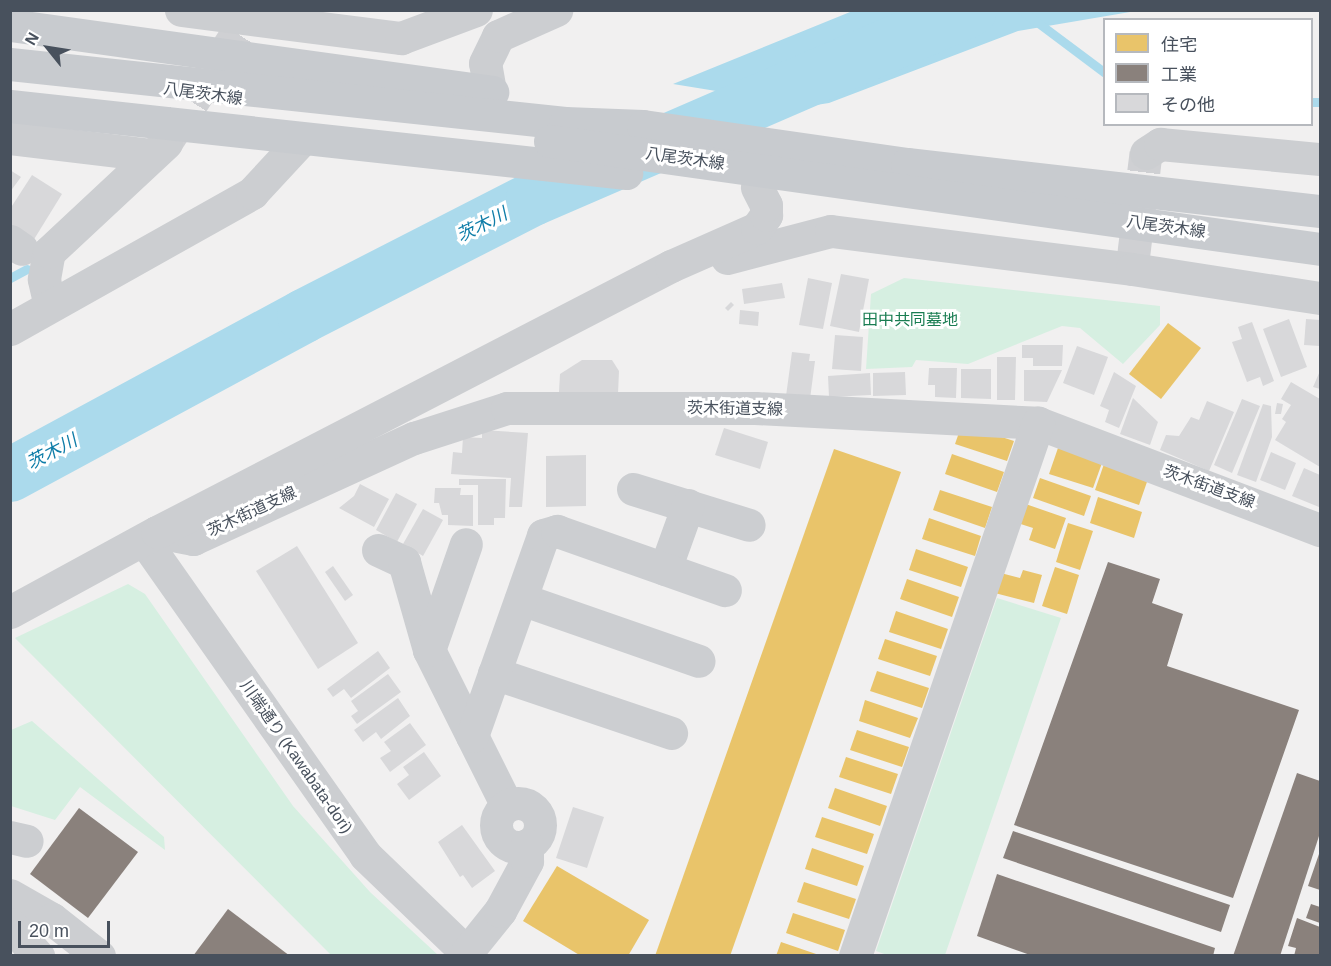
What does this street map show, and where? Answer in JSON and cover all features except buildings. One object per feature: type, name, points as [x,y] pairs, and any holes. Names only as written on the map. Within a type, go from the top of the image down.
[{"type":"main road","points":[[10,26],[490,91],[643,126]]},
{"type":"main road","name":"八尾茨木線","points":[[10,64],[454,109],[565,123],[643,126],[907,164],[1320,211]]},
{"type":"main road","name":"八尾茨木線","points":[[50,68],[145,87],[383,118],[827,186],[1057,212],[1320,249]]},
{"type":"main road","points":[[10,106],[302,140],[757,187],[827,186]]},
{"type":"street","points":[[181,10],[401,38],[476,10]]},
{"type":"street","points":[[490,91],[485,63],[498,36],[556,10]]},
{"type":"street","points":[[10,138],[158,149],[49,252],[44,279],[50,306]]},
{"type":"street","points":[[10,329],[252,193],[302,140]]},
{"type":"street","points":[[1146,153],[1160,144],[1320,159]]},
{"type":"street","points":[[10,612],[150,536],[671,266],[757,228],[766,216],[766,205],[757,187]]},
{"type":"street","points":[[671,266],[718,261],[831,231],[1132,269],[1320,298]]},
{"type":"street","name":"茨木街道支線","points":[[150,536],[193,539],[414,438],[507,408],[755,408],[1038,423],[1320,530]]},
{"type":"street","points":[[855,956],[1038,423]]},
{"type":"street","points":[[633,489],[749,525]]},
{"type":"street","points":[[666,569],[688,505]]},
{"type":"street","points":[[472,736],[543,536],[557,531],[725,590]]},
{"type":"street","name":"川端通り (Kawabata-dori)","points":[[150,536],[365,855],[469,954]]},
{"type":"street","points":[[429,650],[466,544]]},
{"type":"street","points":[[378,550],[404,562],[429,650],[507,806],[496,824],[500,837],[513,846],[526,845],[527,861],[500,911],[469,954]]},
{"type":"street","points":[[521,599],[699,661]]},
{"type":"street","points":[[494,673],[671,733]]},
{"type":"street","points":[[10,895],[52,919],[98,955]]},
{"type":"street","points":[[10,924],[38,956]]},
{"type":"green space","name":"田中共同墓地","points":[[904,278],[1160,306],[1160,325],[1123,364],[1080,328],[1062,326],[968,364],[916,360],[912,367],[866,369],[871,294]]},
{"type":"green space","points":[[128,584],[145,594],[293,806],[370,892],[438,955],[331,955],[15,638]]},
{"type":"green space","points":[[997,598],[1061,618],[945,955],[887,955],[876,951]]},
{"type":"green space","points":[[32,721],[164,837],[165,850],[80,787],[55,820],[11,806],[11,730]]},
{"type":"water","points":[[855,10],[1136,11],[1018,31],[829,103],[816,105],[818,96],[751,87],[747,96],[673,84]]},
{"type":"waterway","name":"茨木川","points":[[10,475],[304,316],[533,199],[970,10]]},
{"type":"waterway","points":[[1021,10],[1103,71]]},
{"type":"waterway","points":[[1313,102],[1320,102]]},
{"type":"waterway","points":[[10,278],[27,269]]},
{"type":"tunnel","points":[[166,143],[247,18]]},
{"type":"tunnel","points":[[1132,269],[1146,153]]}]
